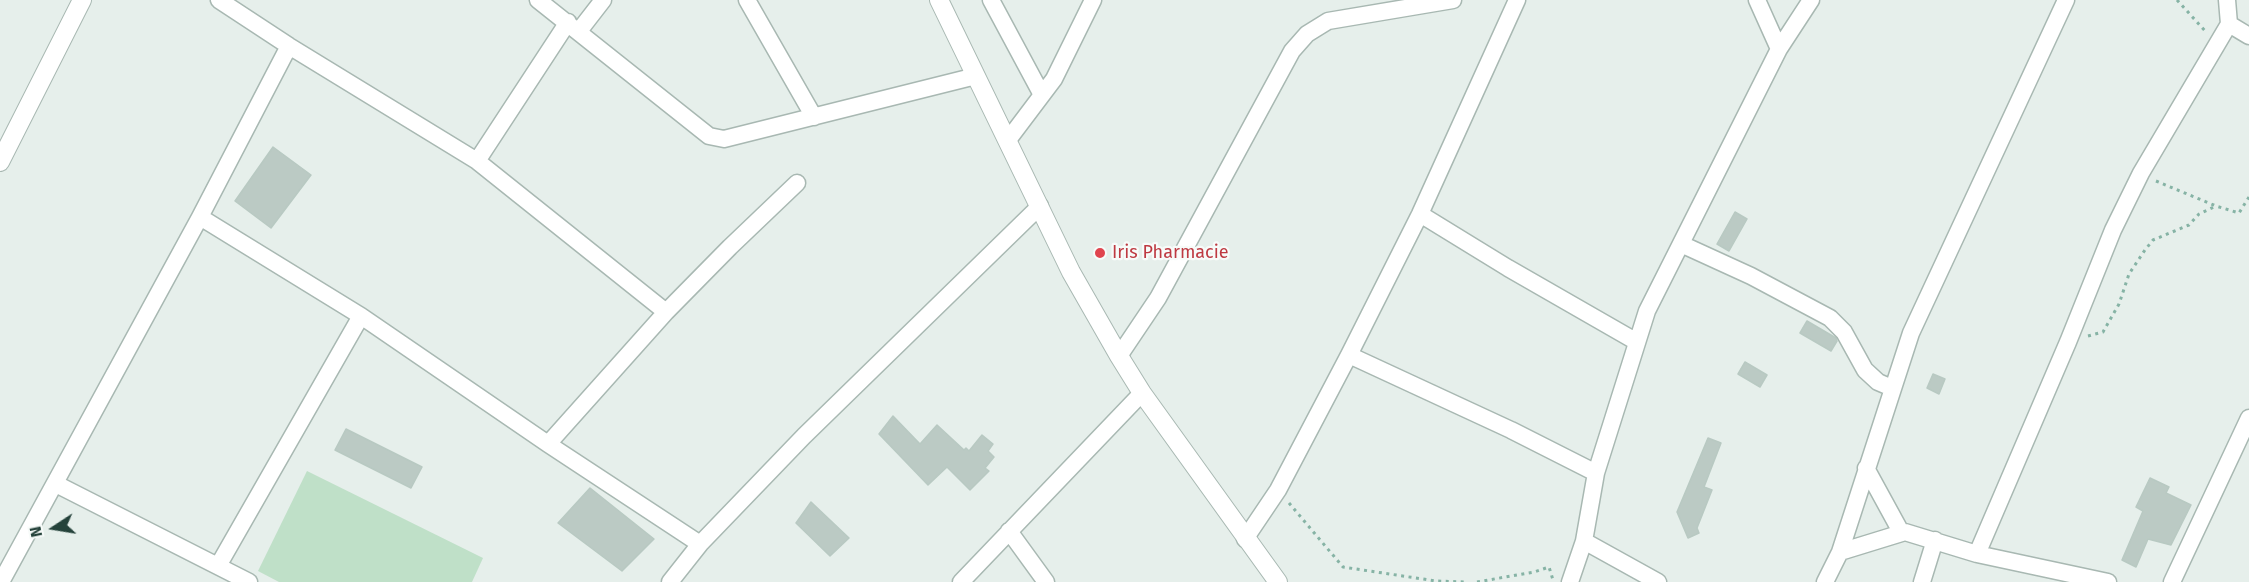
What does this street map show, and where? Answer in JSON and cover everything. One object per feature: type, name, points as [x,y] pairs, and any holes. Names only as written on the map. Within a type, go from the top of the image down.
[{"type":"street","points":[[0,162],[82,0]]},
{"type":"street","points":[[219,0],[289,46],[477,161],[666,312]]},
{"type":"street","points":[[538,0],[709,136],[724,139],[976,76]]},
{"type":"street","points":[[477,161],[573,26],[603,0]]},
{"type":"street","points":[[747,0],[814,117]]},
{"type":"street","points":[[939,0],[1071,272],[1119,356],[1142,393],[1278,582]]},
{"type":"street","points":[[991,0],[1042,95]]},
{"type":"street","points":[[1008,140],[1054,79],[1093,0]]},
{"type":"street","points":[[1119,356],[1158,298],[1292,51],[1307,34],[1328,21],[1453,0]]},
{"type":"street","points":[[1245,539],[1278,490],[1349,355],[1420,214],[1517,0]]},
{"type":"street","points":[[1757,0],[1779,49]]},
{"type":"street","points":[[1570,582],[1584,541],[1596,473],[1647,311],[1779,49],[1811,0]]},
{"type":"street","points":[[1825,582],[1840,552],[1911,333],[2066,0]]},
{"type":"street","points":[[1977,554],[2068,342],[2113,230],[2141,173],[2229,24],[2227,0]]},
{"type":"street","points":[[2229,24],[2249,36]]},
{"type":"street","points":[[2,582],[200,217],[289,46]]},
{"type":"street","points":[[548,444],[666,312],[797,183]]},
{"type":"street","points":[[670,582],[700,544],[804,436],[1040,206]]},
{"type":"street","points":[[1420,214],[1508,268],[1637,342]]},
{"type":"street","points":[[200,217],[361,316],[548,444],[700,544]]},
{"type":"street","points":[[1681,244],[1751,276],[1830,318],[1844,332],[1865,370],[1878,382],[1892,388]]},
{"type":"street","points":[[218,566],[361,316]]},
{"type":"street","points":[[1349,355],[1510,429],[1596,473]]},
{"type":"street","points":[[961,582],[1142,393]]},
{"type":"street","points":[[2172,582],[2249,418]]},
{"type":"street","points":[[1866,468],[1901,532]]},
{"type":"street","points":[[56,484],[249,582]]},
{"type":"street","points":[[1009,531],[1046,582]]},
{"type":"street","points":[[1840,552],[1901,532],[1977,554],[2108,582]]},
{"type":"street","points":[[1922,582],[1935,540]]},
{"type":"street","points":[[1584,541],[1658,582]]},
{"type":"path","points":[[2177,0],[2218,45]]},
{"type":"path","points":[[2141,173],[2216,206],[2239,213],[2249,197]]},
{"type":"path","points":[[2068,342],[2103,332],[2119,304],[2129,274],[2154,240],[2189,225],[2199,214],[2216,206]]},
{"type":"path","points":[[1278,490],[1343,567],[1436,581],[1466,582]]},
{"type":"path","points":[[1478,582],[1549,567],[1553,582]]},
{"type":"green space","points":[[307,471],[483,558],[472,582],[279,582],[258,571]]},
{"type":"building","points":[[273,147],[311,175],[271,228],[235,201]]},
{"type":"building","points":[[1735,212],[1747,219],[1729,251],[1717,244]]},
{"type":"building","points":[[1807,321],[1836,338],[1837,341],[1831,351],[1800,333]]},
{"type":"building","points":[[1745,362],[1767,375],[1760,387],[1738,374]]},
{"type":"building","points":[[1933,374],[1945,379],[1939,394],[1927,388]]},
{"type":"building","points":[[893,416],[920,444],[937,425],[964,450],[966,448],[969,451],[982,435],[993,444],[988,451],[994,457],[985,468],[989,471],[970,490],[947,467],[928,485],[879,434]]},
{"type":"building","points":[[346,429],[422,467],[411,488],[335,450]]},
{"type":"building","points":[[1708,438],[1721,443],[1704,487],[1712,490],[1697,528],[1699,533],[1688,538],[1677,512]]},
{"type":"building","points":[[2150,478],[2169,487],[2166,493],[2191,505],[2171,545],[2148,539],[2136,567],[2122,560],[2143,511],[2136,507]]},
{"type":"building","points":[[590,488],[654,539],[622,571],[558,523]]},
{"type":"building","points":[[811,502],[849,538],[830,556],[796,523]]},
{"type":"place","name":"Iris Pharmacie","points":[[1100,253]]}]
